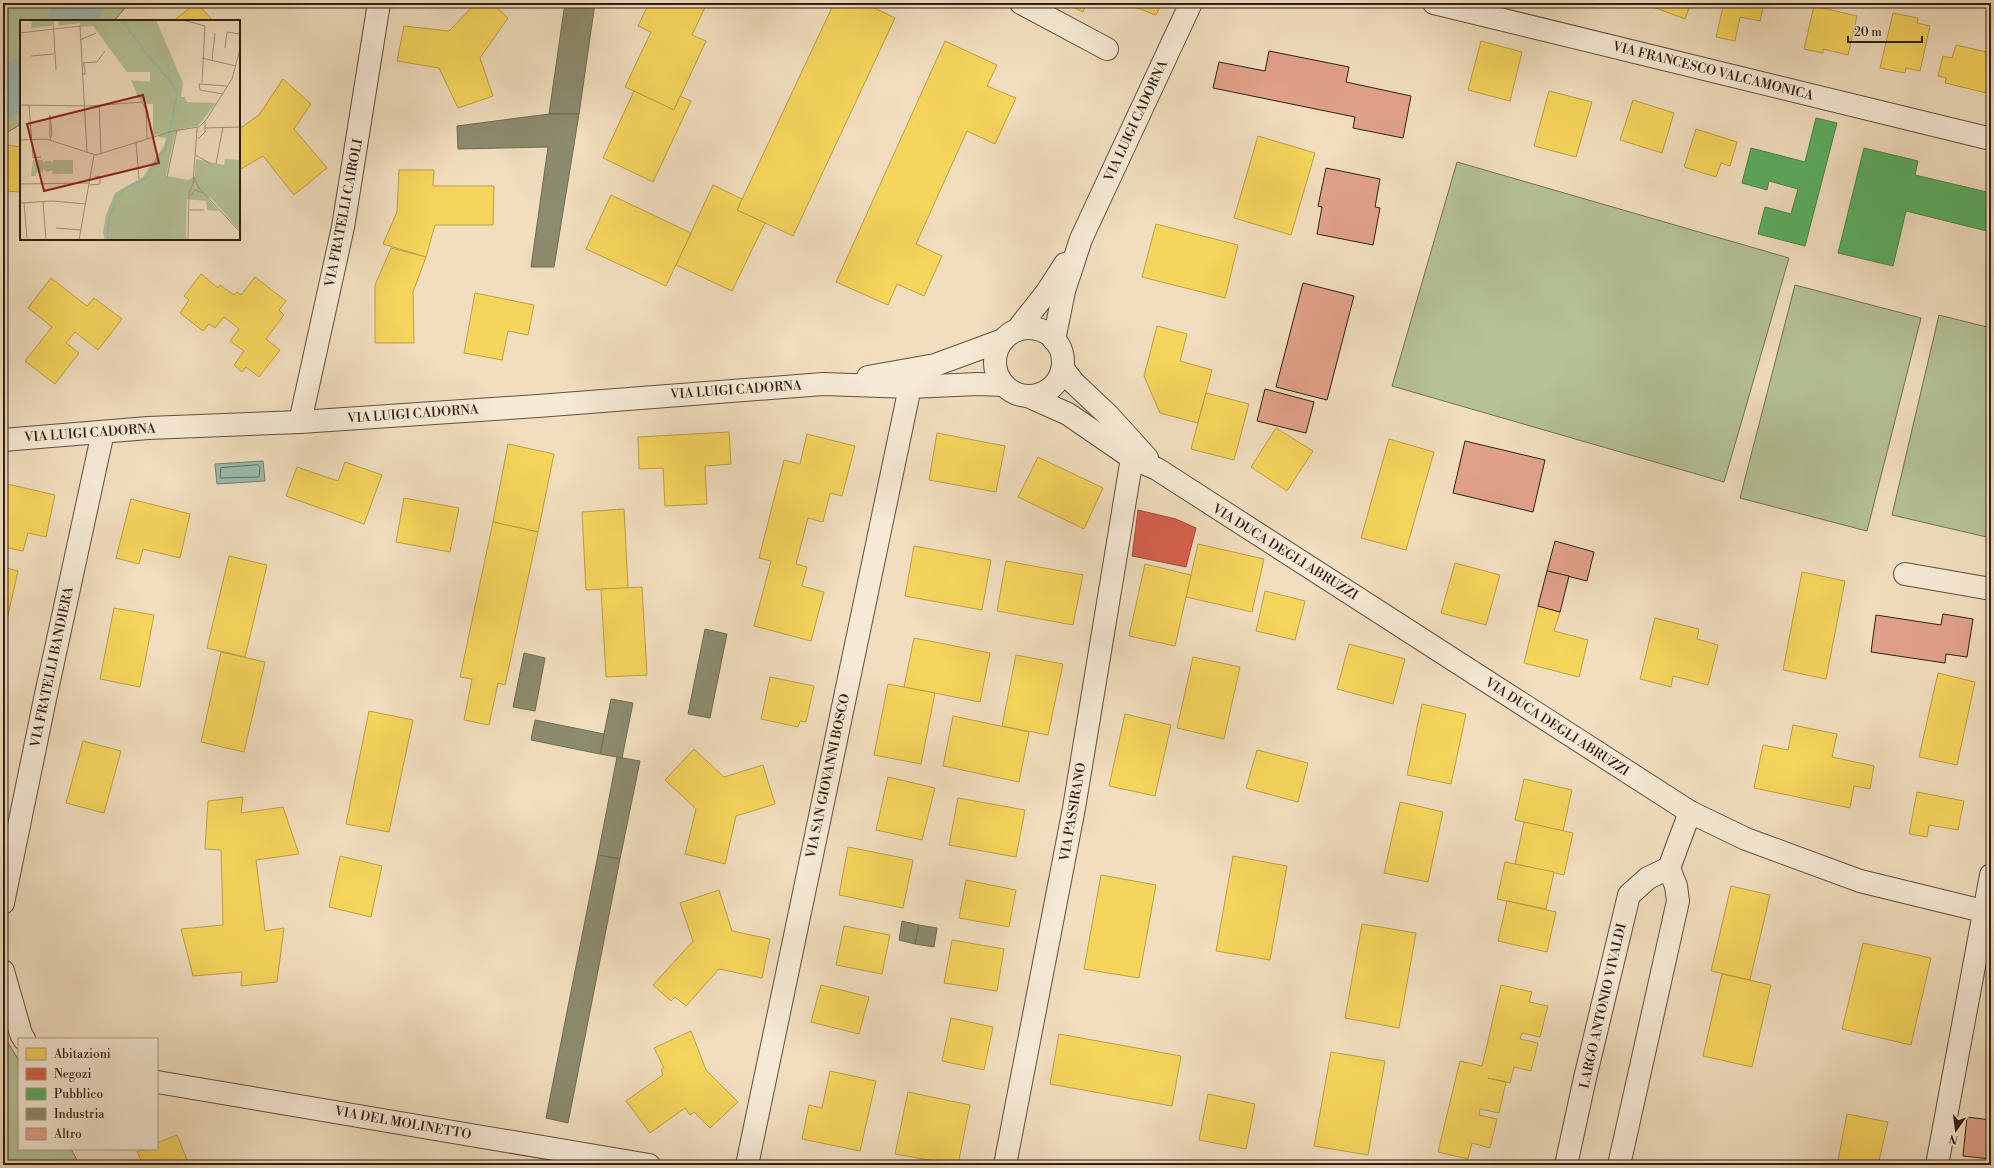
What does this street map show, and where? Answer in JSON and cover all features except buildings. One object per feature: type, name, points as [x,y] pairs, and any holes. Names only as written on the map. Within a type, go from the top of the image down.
[{"type":"street","name":"VIA FRATELLI CAIROLI","points":[[300,422],[344,227],[378,3]]},
{"type":"street","points":[[1021,3],[1107,49]]},
{"type":"street","name":"VIA LUIGI CADORNA","points":[[1054,340],[1064,291],[1081,239],[1191,3]]},
{"type":"street","name":"VIA FRANCESCO VALCAMONICA","points":[[1434,3],[1991,139]]},
{"type":"street","name":"VIA LUIGI CADORNA","points":[[3,440],[103,432],[300,422],[823,384],[935,365],[1010,335],[1047,292],[1081,239]]},
{"type":"street","points":[[1027,328],[1037,329],[1046,333],[1054,340],[1062,353],[1063,369],[1058,380],[1051,388],[1041,394],[1030,396],[1020,395],[1004,385],[995,368],[998,348],[1010,335],[1027,328]]},
{"type":"street","name":"VIA DUCA DEGLI ABRUZZI","points":[[1063,369],[1074,384],[1108,415],[1157,469]]},
{"type":"street","name":"VIA LUIGI CADORNA","points":[[823,384],[910,387],[978,384],[1004,385]]},
{"type":"street","name":"VIA SAN GIOVANNI BOSCO","points":[[747,1165],[910,387]]},
{"type":"street","name":"VIA DUCA DEGLI ABRUZZI","points":[[1030,396],[1068,414],[1132,458],[1157,469],[1690,812],[1746,839],[1860,881],[1988,912]]},
{"type":"street","name":"VIA FRATELLI BANDIERA","points":[[3,903],[10,864],[103,432]]},
{"type":"street","name":"VIA PASSIRANO","points":[[1005,1165],[1074,808],[1132,458]]},
{"type":"street","points":[[1904,574],[1991,589]]},
{"type":"street","points":[[1619,1165],[1678,901],[1676,886],[1669,868],[1690,812]]},
{"type":"street","name":"LARGO ANTONIO VIVALDI","points":[[1566,1165],[1585,1078],[1629,896],[1648,878],[1669,868]]},
{"type":"street","points":[[1940,1164],[1988,912],[1991,875]]},
{"type":"street","points":[[3,971],[24,1038]]},
{"type":"street","name":"VIA DEL MOLINETTO","points":[[158,1082],[649,1165]]},
{"type":"green space","points":[[3,3],[129,3],[115,20],[20,20],[20,125],[3,135]]},
{"type":"green space","points":[[1457,162],[1789,258],[1724,482],[1392,386]]},
{"type":"green space","points":[[1795,285],[1921,318],[1867,531],[1740,498]]},
{"type":"green space","points":[[1939,315],[1991,328],[1991,538],[1892,515]]},
{"type":"green space","points":[[3,1034],[18,1059],[18,1150],[72,1150],[78,1165],[3,1165]]},
{"type":"water","points":[[263,461],[265,481],[217,484],[215,464]]},
{"type":"waterway","points":[[70,20],[83,3]]},
{"type":"waterway","points":[[3,97],[20,80]]}]
